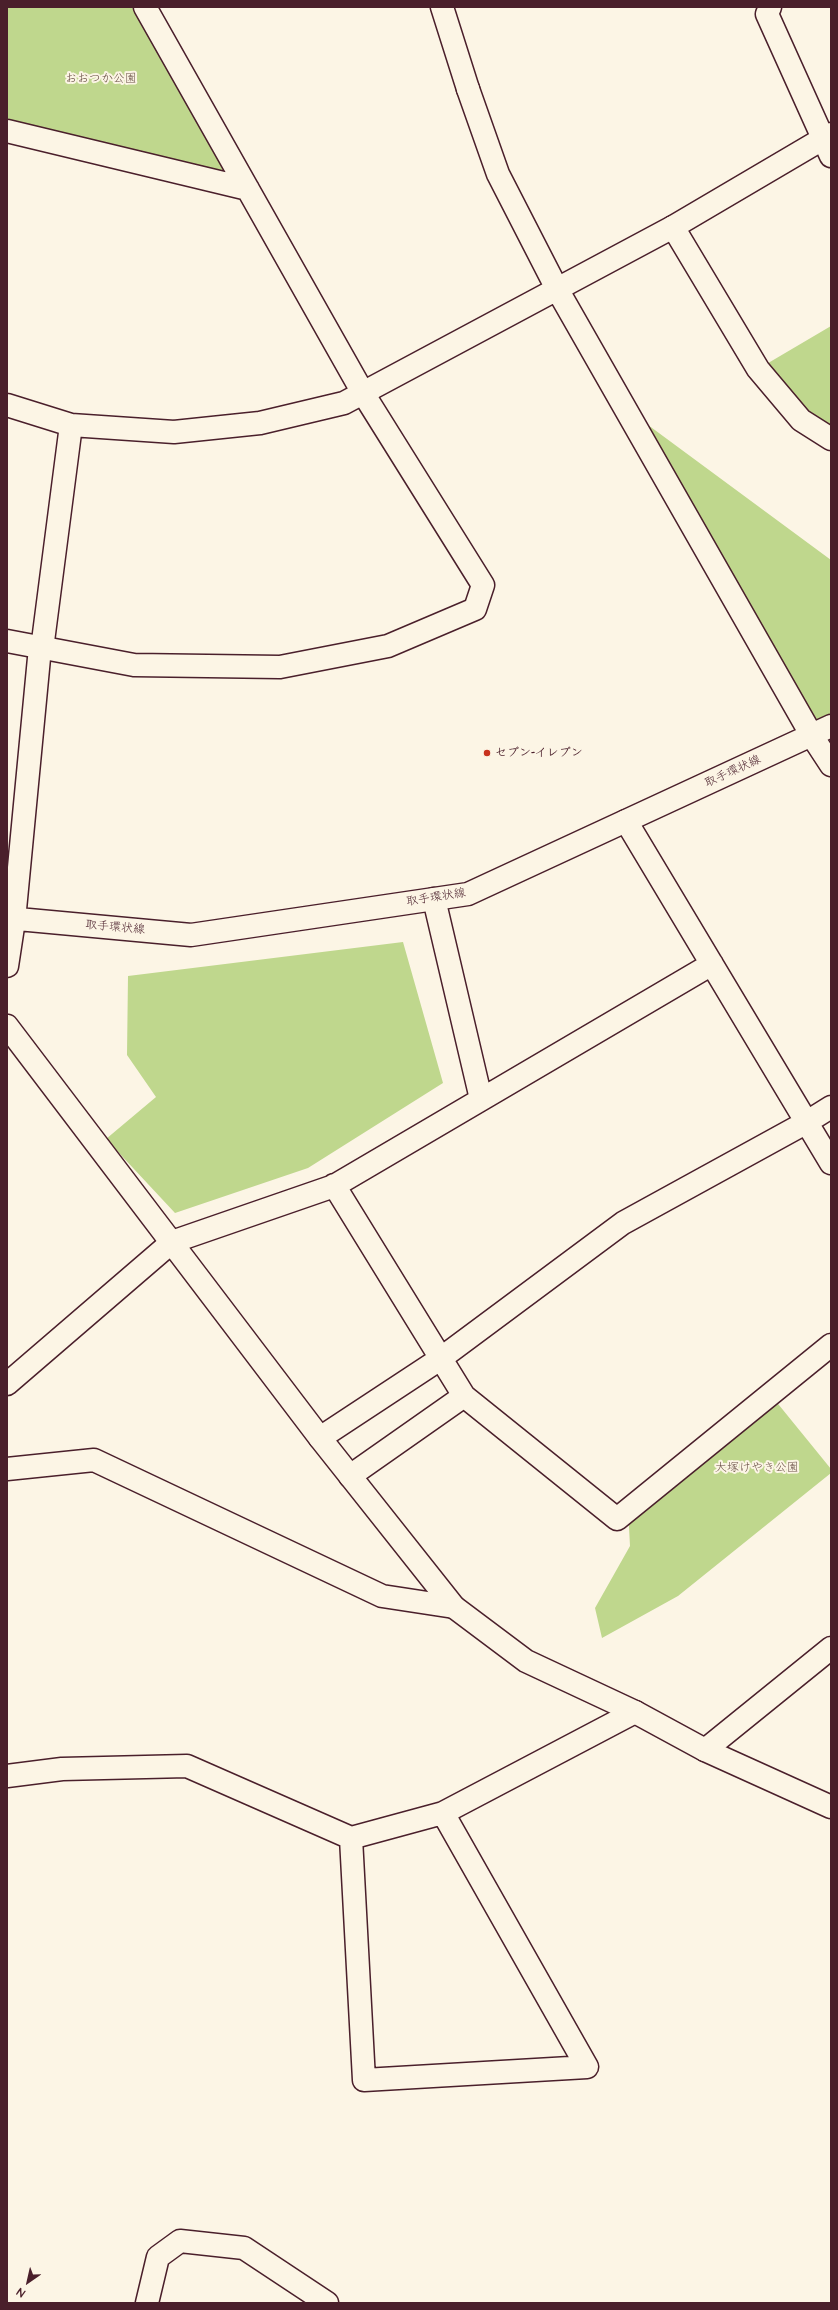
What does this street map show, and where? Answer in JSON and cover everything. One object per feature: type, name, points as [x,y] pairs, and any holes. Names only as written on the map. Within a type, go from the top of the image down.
[{"type":"street","points":[[7,641],[42,649],[134,665],[280,667],[388,646],[475,609],[483,585],[363,393],[145,7]]},
{"type":"street","points":[[442,7],[468,89],[498,174],[557,289],[812,736],[831,765]]},
{"type":"street","points":[[7,405],[71,425],[174,432],[252,424],[344,403],[828,143],[766,14],[770,7]]},
{"type":"street","points":[[7,131],[248,189]]},
{"type":"street","points":[[673,227],[758,369],[801,420],[831,439]]},
{"type":"street","points":[[7,966],[10,919],[39,658],[42,649],[71,425]]},
{"type":"street","name":"取手環状線","points":[[10,919],[191,935],[468,894],[831,726]]},
{"type":"street","points":[[626,821],[831,1163]]},
{"type":"street","points":[[434,899],[481,1099]]},
{"type":"street","points":[[7,1384],[172,1242],[334,1186],[712,964]]},
{"type":"street","points":[[7,1026],[320,1438],[454,1607],[526,1661],[635,1712],[705,1750],[831,1807]]},
{"type":"street","points":[[320,1438],[440,1359],[623,1223],[807,1122],[831,1107]]},
{"type":"street","points":[[334,1186],[464,1396],[617,1519],[831,1345]]},
{"type":"street","points":[[350,1476],[464,1396]]},
{"type":"street","points":[[7,1469],[94,1460],[382,1596],[454,1607]]},
{"type":"street","points":[[705,1750],[829,1652]]},
{"type":"street","points":[[7,1776],[62,1769],[187,1766],[351,1838],[443,1813],[635,1712]]},
{"type":"street","points":[[351,1838],[364,2080],[587,2067],[443,1813]]},
{"type":"street","points":[[146,2303],[158,2257],[180,2241],[244,2248],[327,2303]]},
{"type":"green space","name":"おおつか公園","points":[[7,7],[145,7],[248,189],[7,131]]},
{"type":"green space","points":[[831,326],[831,439],[758,369]]},
{"type":"green space","points":[[625,408],[831,560],[831,726],[812,736]]},
{"type":"green space","points":[[403,942],[443,1083],[308,1168],[175,1213],[106,1139],[156,1097],[127,1055],[128,976]]},
{"type":"green space","name":"大塚けやき公園","points":[[770,1394],[831,1469],[831,1473],[678,1596],[602,1638],[595,1608],[630,1546],[628,1508]]},
{"type":"place","name":"セブン-イレブン","points":[[487,753]]}]
